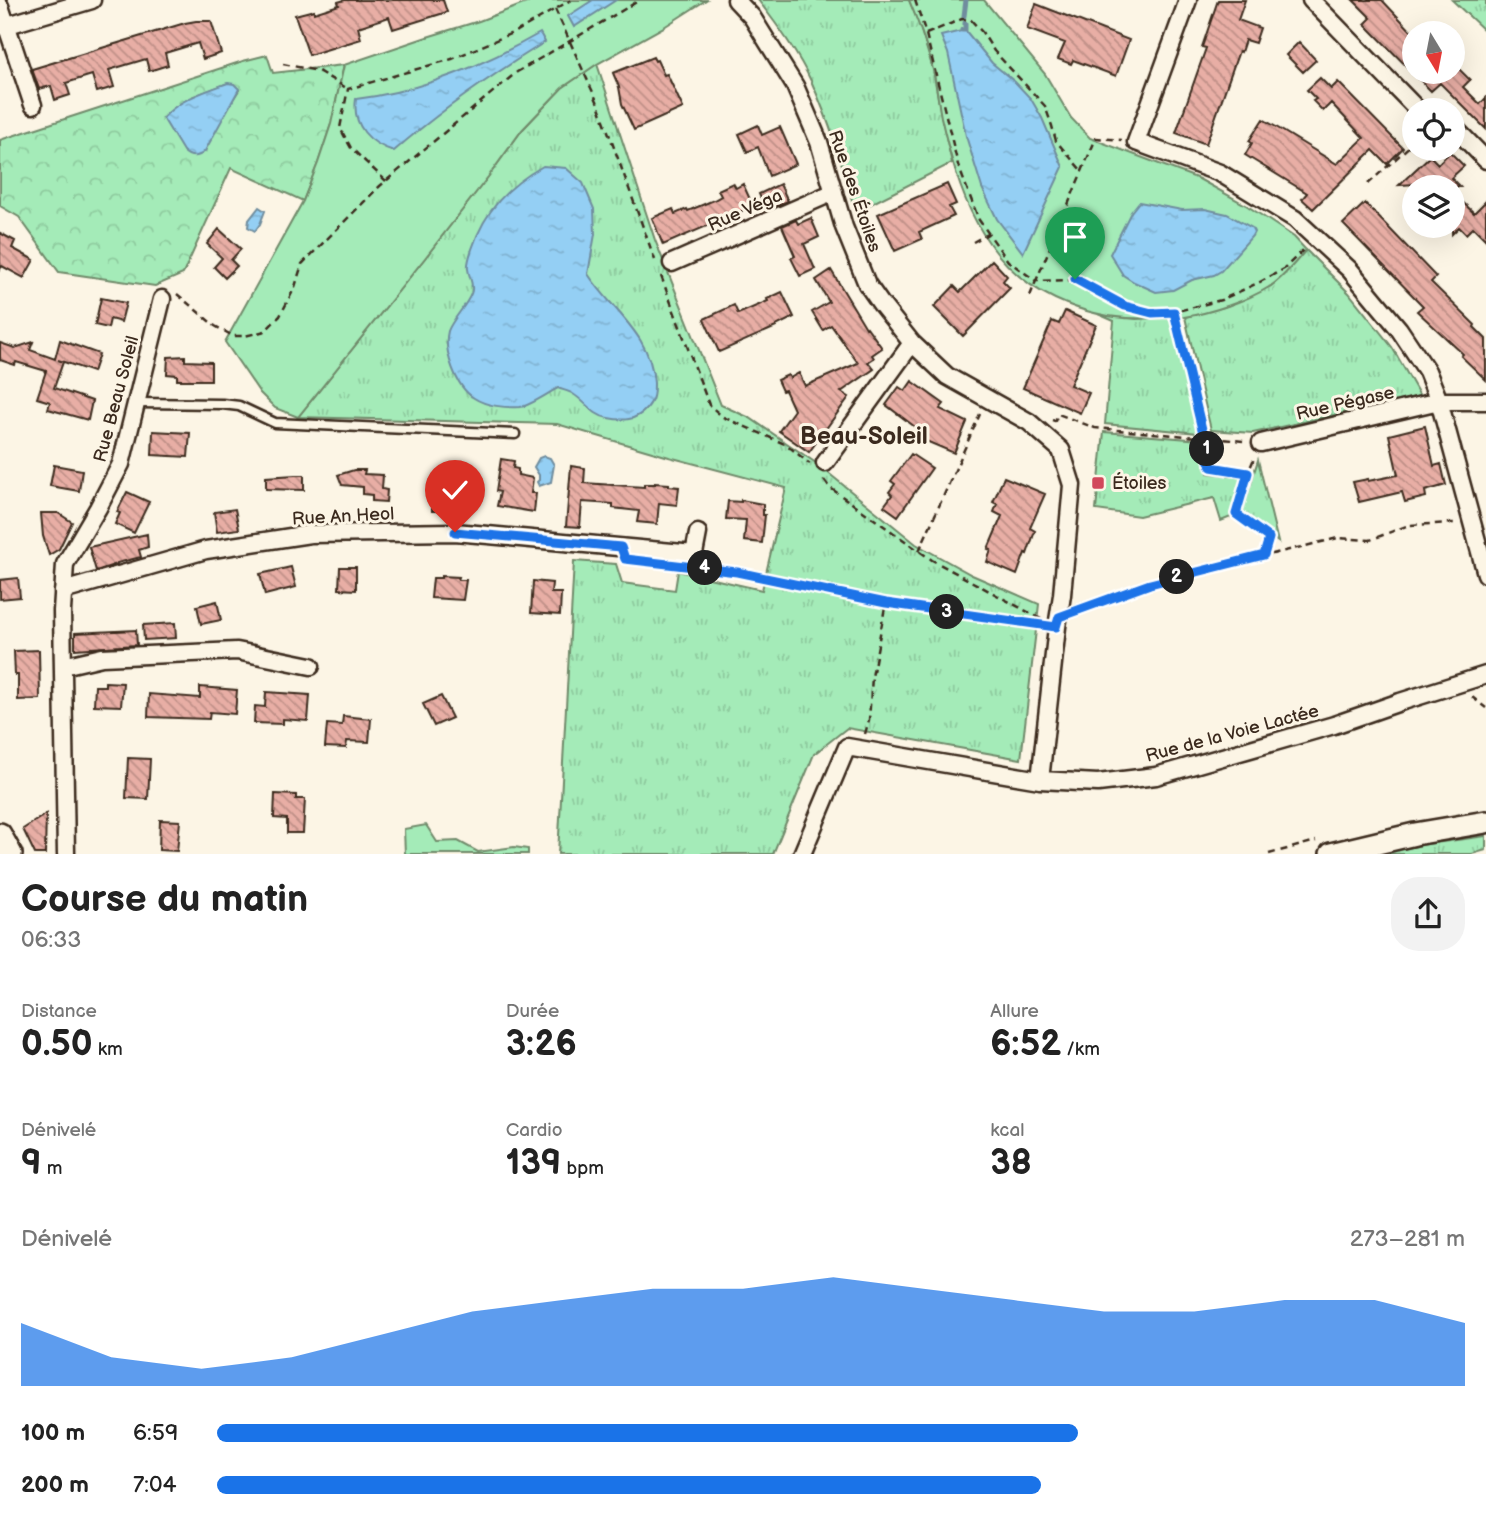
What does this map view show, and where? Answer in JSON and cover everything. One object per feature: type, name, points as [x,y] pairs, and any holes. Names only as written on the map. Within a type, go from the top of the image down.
[{"type":"street","points":[[8,25],[92,0]]},
{"type":"street","name":"Rue des Étoiles","points":[[736,0],[752,17],[795,86],[819,142],[844,227],[867,284],[912,342],[947,376],[1029,422],[1061,450],[1072,485],[1040,780]]},
{"type":"street","points":[[1188,0],[1136,142],[1220,173],[1295,219],[1350,270],[1399,329],[1427,370],[1439,401],[1486,574]]},
{"type":"street","points":[[1311,0],[1406,98]]},
{"type":"street","points":[[0,6],[33,105]]},
{"type":"street","points":[[1465,138],[1486,160]]},
{"type":"street","name":"Rue Véga","points":[[671,263],[834,192]]},
{"type":"street","name":"Rue Beau Soleil","points":[[66,854],[63,666],[65,564],[121,464],[162,299]]},
{"type":"street","points":[[822,470],[912,342]]},
{"type":"street","name":"Rue Pégase","points":[[1261,443],[1439,401],[1486,401]]},
{"type":"street","name":"Rue An Heol","points":[[63,590],[206,550],[310,534],[455,532],[694,554],[698,533]]},
{"type":"street","points":[[63,666],[102,657],[237,651],[311,666]]},
{"type":"street","name":"Rue de la Voie Lactée","points":[[847,747],[1040,780],[1098,783],[1156,776],[1334,725],[1486,675]]},
{"type":"street","points":[[802,854],[847,747]]},
{"type":"street","points":[[1331,854],[1415,834],[1486,822]]},
{"type":"street","points":[[0,834],[11,854]]},
{"type":"lane","points":[[137,404],[239,406],[275,423],[515,434]]},
{"type":"path","points":[[283,64],[318,71],[348,89],[452,59],[519,30],[571,0]]},
{"type":"path","points":[[162,299],[173,291],[215,326],[233,336],[265,331],[280,316],[295,287],[302,264],[386,181],[517,72],[640,0]]},
{"type":"path","points":[[915,0],[958,164],[979,220],[1009,261],[1036,281],[1075,279],[1125,306],[1152,313],[1174,312],[1221,300],[1260,282],[1284,269],[1316,238]]},
{"type":"path","points":[[555,9],[597,101],[709,405],[723,417],[788,445],[822,470],[829,486],[932,560],[1058,622]]},
{"type":"path","points":[[926,34],[961,19],[971,20],[994,51],[1045,106],[1055,141],[1081,170]]},
{"type":"path","points":[[348,89],[340,128],[351,148],[386,181]]},
{"type":"path","points":[[1030,296],[1096,138],[1136,142]]},
{"type":"path","points":[[1368,184],[1402,153]]},
{"type":"path","points":[[972,242],[989,233]]},
{"type":"path","points":[[1174,312],[1211,467],[1248,473]]},
{"type":"path","points":[[919,551],[985,398]]},
{"type":"path","points":[[1042,415],[1055,421],[1058,414],[1096,428],[1261,443],[1248,473],[1236,514],[1269,538],[1264,555]]},
{"type":"path","points":[[700,568],[737,572],[886,603],[1058,622],[1150,584],[1264,555],[1338,538],[1370,540],[1409,525],[1472,523]]},
{"type":"path","points":[[847,747],[865,736],[872,677],[886,603]]},
{"type":"green space","points":[[534,0],[706,0],[597,64],[562,88],[522,130],[425,258],[298,417],[275,408],[260,393],[225,342],[303,201],[331,124],[344,65]]},
{"type":"green space","points":[[758,0],[909,0],[933,69],[952,163],[855,212],[836,147],[812,83],[794,50]]},
{"type":"green space","points":[[909,0],[984,0],[1045,74],[1071,118],[1090,138],[1199,179],[1246,205],[1294,237],[1306,250],[1279,280],[1260,292],[1228,306],[1184,317],[1123,318],[1100,314],[1066,304],[1030,284],[1008,266],[991,246],[965,198],[948,145],[928,52]]},
{"type":"green space","points":[[1452,0],[1486,0],[1486,32]]},
{"type":"green space","points":[[267,55],[273,73],[344,65],[331,124],[303,201],[231,168],[183,274],[155,286],[59,272],[19,217],[0,206],[0,140]],"holes":[[[228,83],[239,90],[223,115],[194,96]]]},
{"type":"green space","points":[[597,64],[655,240],[721,405],[750,418],[816,463],[916,544],[972,575],[1039,604],[1021,759],[847,728],[814,754],[773,854],[558,854],[574,561],[616,564],[622,583],[675,590],[678,571],[762,590],[786,488],[557,424],[298,417],[425,258],[522,130],[562,88]]},
{"type":"green space","points":[[1306,250],[1349,293],[1392,347],[1420,396],[1253,433],[1211,430],[1185,317],[1224,307],[1271,286]]},
{"type":"green space","points":[[1098,314],[1136,319],[1172,317],[1199,433],[1105,424],[1114,321]]},
{"type":"green space","points":[[1104,432],[1201,440],[1208,473],[1242,476],[1231,517],[1221,521],[1214,498],[1139,516],[1096,510]]},
{"type":"green space","points":[[1258,460],[1278,542],[1241,514]]},
{"type":"green space","points":[[426,825],[437,842],[458,841],[478,852],[514,847],[528,849],[528,854],[405,854],[404,829]]},
{"type":"green space","points":[[1486,836],[1486,850],[1472,854],[1377,854],[1427,844]]},
{"type":"water","points":[[593,0],[616,0],[574,27],[568,16]]},
{"type":"water","points":[[965,30],[992,63],[1031,99],[1063,167],[1023,253],[997,219],[982,188],[966,136],[948,53],[941,36]]},
{"type":"water","points":[[540,33],[545,42],[467,93],[394,151],[370,139],[360,125],[356,99],[404,90],[451,75],[497,56]]},
{"type":"water","points":[[228,83],[239,89],[205,151],[197,156],[188,155],[163,118],[185,101]]},
{"type":"water","points":[[543,166],[566,168],[583,183],[594,209],[595,234],[588,274],[629,324],[646,350],[654,383],[653,396],[647,408],[634,418],[619,420],[603,417],[573,394],[558,388],[520,407],[490,405],[468,393],[452,368],[447,348],[448,331],[471,294],[468,264],[477,235],[499,200]]},
{"type":"water","points":[[1139,202],[1182,210],[1205,209],[1227,214],[1252,228],[1254,232],[1221,271],[1192,280],[1173,290],[1156,292],[1123,275],[1110,254],[1131,212]]},
{"type":"water","points":[[259,207],[265,211],[255,231],[248,227],[249,220]]},
{"type":"water","points":[[539,458],[550,458],[554,465],[551,482],[539,486],[539,475],[534,467]]},
{"type":"building","points":[[443,0],[447,12],[393,29],[389,17],[358,27],[361,39],[309,55],[295,15],[314,10],[314,13],[339,5],[338,2]]},
{"type":"building","points":[[1218,0],[1245,0],[1238,20],[1260,28],[1255,43],[1245,40],[1241,52],[1239,51],[1206,144],[1176,133],[1206,48],[1202,47]]},
{"type":"building","points":[[1353,0],[1382,0],[1402,21],[1402,62],[1365,24],[1371,18]]},
{"type":"building","points":[[1036,4],[1129,40],[1116,76],[1073,60],[1071,64],[1058,59],[1065,43],[1027,29]]},
{"type":"building","points":[[196,21],[211,21],[221,53],[203,59],[198,43],[165,53],[168,65],[149,71],[146,59],[109,70],[114,87],[97,92],[92,75],[66,83],[70,95],[55,100],[51,86],[39,89],[32,69]]},
{"type":"building","points":[[1299,42],[1316,60],[1303,72],[1286,55]]},
{"type":"building","points":[[653,57],[664,75],[667,74],[683,108],[634,130],[622,104],[613,73]]},
{"type":"building","points":[[1465,75],[1470,80],[1463,87],[1480,104],[1486,98],[1486,129],[1465,108],[1465,98],[1455,98],[1441,84],[1465,84]]},
{"type":"building","points":[[1320,78],[1331,89],[1338,82],[1402,147],[1387,164],[1373,150],[1313,209],[1302,199],[1307,193],[1245,155],[1252,143],[1249,141],[1263,119],[1337,164],[1364,138],[1331,103],[1323,111],[1307,90]]},
{"type":"building","points":[[1424,84],[1439,84],[1431,91]]},
{"type":"building","points":[[758,125],[762,135],[780,127],[796,164],[769,176],[758,147],[747,152],[739,134]]},
{"type":"building","points":[[1425,161],[1435,161],[1438,164],[1441,161],[1459,161],[1464,166],[1454,175],[1410,175]]},
{"type":"building","points":[[733,183],[736,188],[743,184],[753,206],[663,245],[652,218],[673,209],[675,214],[687,209],[688,211],[714,200],[721,196],[718,190]]},
{"type":"building","points":[[780,184],[788,201],[766,210],[759,194]]},
{"type":"building","points":[[947,184],[956,204],[949,207],[954,216],[919,232],[922,239],[895,251],[878,214]]},
{"type":"building","points":[[1486,201],[1486,240],[1473,227],[1466,234],[1465,204],[1474,213]]},
{"type":"building","points":[[1365,203],[1436,277],[1431,282],[1486,339],[1486,380],[1461,356],[1463,354],[1417,311],[1423,306],[1343,224]]},
{"type":"building","points":[[811,218],[819,237],[804,244],[815,269],[800,276],[791,258],[795,256],[782,226],[796,220],[798,224]]},
{"type":"building","points":[[219,229],[241,249],[231,260],[237,266],[225,278],[214,267],[222,258],[207,244]]},
{"type":"building","points":[[0,233],[15,241],[12,248],[34,260],[24,278],[2,266],[0,269]]},
{"type":"building","points":[[992,260],[1007,276],[1003,281],[1010,288],[963,336],[934,307],[954,286],[960,292]]},
{"type":"building","points":[[831,270],[866,328],[882,348],[872,355],[874,358],[868,362],[874,369],[841,392],[849,397],[809,452],[779,431],[794,410],[777,380],[799,373],[805,386],[858,363],[831,325],[823,330],[812,312],[829,302],[816,280]]},
{"type":"building","points":[[782,292],[794,317],[719,352],[704,319],[734,305],[738,314]]},
{"type":"building","points":[[101,298],[126,303],[121,322],[110,319],[108,328],[95,325]]},
{"type":"building","points":[[1065,311],[1096,325],[1070,385],[1089,393],[1080,413],[1023,388],[1052,321],[1059,324]]},
{"type":"building","points":[[60,340],[99,354],[93,372],[58,360],[63,362],[54,388],[92,401],[88,420],[48,409],[50,402],[37,398],[46,371],[0,360],[0,343],[15,348],[33,342],[30,350],[55,359]]},
{"type":"building","points":[[185,356],[185,361],[211,362],[211,380],[177,380],[177,375],[167,374],[168,357]]},
{"type":"building","points":[[912,381],[944,404],[940,409],[967,422],[954,453],[919,438],[923,433],[886,405],[899,387],[905,391]]},
{"type":"building","points":[[1425,426],[1434,466],[1441,464],[1446,485],[1425,491],[1426,497],[1405,502],[1402,492],[1359,502],[1353,482],[1398,475],[1389,435]]},
{"type":"building","points":[[153,431],[190,433],[188,457],[152,455]]},
{"type":"building","points":[[911,454],[932,468],[898,516],[884,506],[892,495],[889,492],[895,484],[891,481]]},
{"type":"building","points":[[501,459],[514,461],[513,468],[518,469],[518,475],[533,478],[531,493],[536,493],[534,512],[497,506],[500,492],[496,491]]},
{"type":"building","points":[[54,465],[82,470],[79,491],[50,486]]},
{"type":"building","points":[[571,466],[585,468],[584,483],[644,487],[644,484],[655,483],[679,487],[677,505],[659,503],[657,524],[637,522],[639,511],[613,508],[613,504],[582,502],[580,527],[566,526]]},
{"type":"building","points":[[365,470],[364,474],[383,475],[382,489],[387,490],[386,502],[372,501],[372,495],[363,494],[363,487],[342,485],[338,475]]},
{"type":"building","points":[[304,475],[304,490],[266,489],[266,477]]},
{"type":"building","points":[[1004,477],[1045,494],[1030,528],[1035,531],[1017,575],[987,562],[991,550],[988,549],[1002,516],[994,512],[997,504],[993,502]]},
{"type":"building","points":[[464,482],[463,511],[432,511],[432,484]]},
{"type":"building","points":[[127,492],[149,502],[134,533],[115,524],[120,513],[117,512]]},
{"type":"building","points":[[741,500],[763,504],[765,515],[762,543],[744,541],[746,520],[726,519],[728,501]]},
{"type":"building","points":[[235,509],[239,529],[217,532],[214,512]]},
{"type":"building","points":[[41,513],[58,513],[72,522],[59,549],[49,555],[43,536]]},
{"type":"building","points":[[147,534],[148,547],[139,550],[141,557],[96,571],[89,547]]},
{"type":"building","points":[[291,567],[296,587],[265,595],[260,574]]},
{"type":"building","points":[[340,567],[356,567],[356,590],[339,589]]},
{"type":"building","points":[[441,576],[466,580],[463,600],[431,598],[433,578]]},
{"type":"building","points":[[18,578],[20,597],[0,599],[0,580]]},
{"type":"building","points":[[533,581],[552,583],[551,593],[561,593],[560,615],[531,613]]},
{"type":"building","points":[[217,601],[221,620],[201,624],[197,606]]},
{"type":"building","points":[[175,623],[176,638],[144,640],[143,625]]},
{"type":"building","points":[[136,630],[137,645],[75,649],[75,633]]},
{"type":"building","points":[[39,650],[40,699],[18,700],[14,651]]},
{"type":"building","points":[[105,682],[123,683],[121,706],[94,705],[95,686],[105,686]]},
{"type":"building","points":[[200,687],[237,690],[235,714],[210,712],[209,719],[148,717],[149,694],[200,698]]},
{"type":"building","points":[[266,692],[310,695],[308,721],[283,719],[283,724],[254,723],[255,706],[265,707]]},
{"type":"building","points":[[441,696],[452,718],[434,726],[423,704]]},
{"type":"building","points":[[343,716],[371,719],[369,742],[347,741],[346,748],[325,747],[327,724],[342,725]]},
{"type":"building","points":[[128,758],[150,759],[148,799],[126,798]]},
{"type":"building","points":[[275,794],[296,795],[296,799],[305,799],[303,833],[287,833],[287,819],[274,818]]},
{"type":"building","points":[[46,814],[45,854],[35,854],[23,829]]},
{"type":"building","points":[[160,820],[180,821],[177,851],[159,850]]},
{"type":"waterway","points":[[964,16],[966,0]]},
{"type":"waterway","points":[[962,30],[965,30],[965,23]]},
{"type":"place","name":"Étoiles","points":[[1098,483]]},
{"type":"district","name":"Beau-Soleil","points":[[864,436]]},
{"type":"route","points":[[455,532],[621,547],[625,559],[737,572],[886,603],[1056,627],[1059,617],[1150,584],[1264,555],[1269,538],[1236,514],[1248,473],[1211,467],[1174,312],[1152,313],[1125,306],[1075,279]]}]
